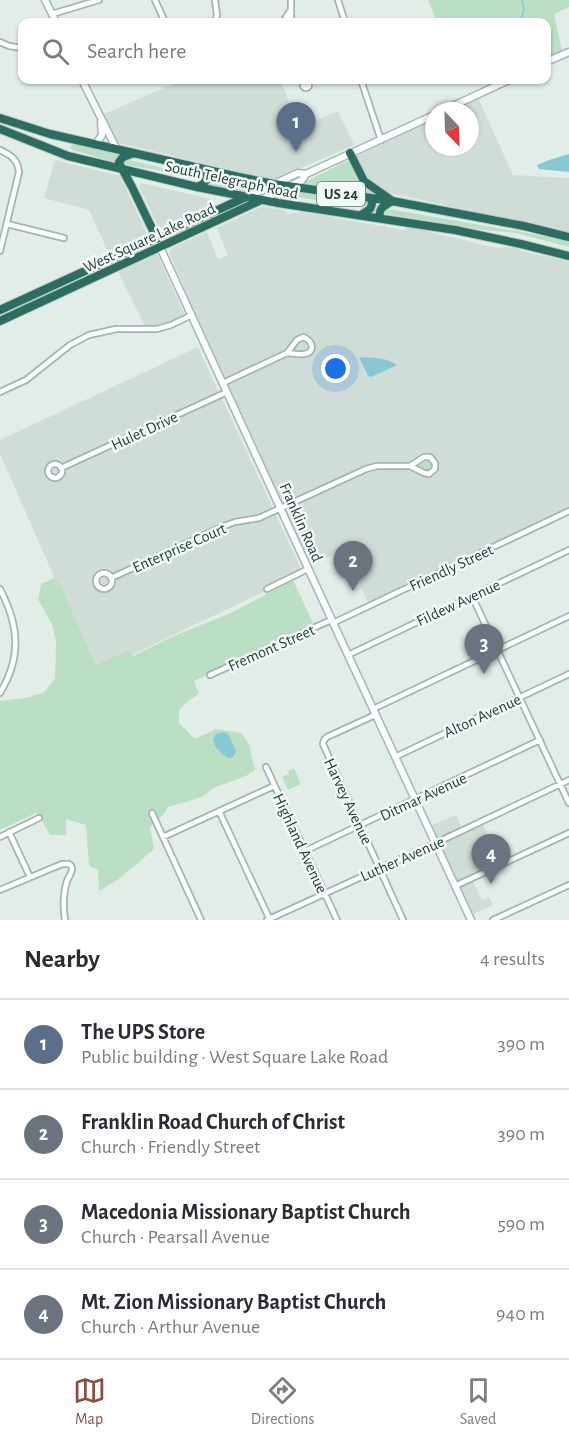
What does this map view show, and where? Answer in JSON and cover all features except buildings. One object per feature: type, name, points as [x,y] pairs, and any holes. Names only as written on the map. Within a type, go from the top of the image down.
[{"type":"highway","name":"South Telegraph Road","points":[[0,118],[41,131],[207,170],[274,184],[392,201],[569,237]]},
{"type":"highway","name":"South Telegraph Road","points":[[0,129],[68,156],[197,187],[261,200],[435,226],[569,256]]},
{"type":"highway","points":[[121,169],[120,159],[134,153]]},
{"type":"highway","points":[[350,153],[364,181],[392,201],[381,208],[380,218]]},
{"type":"highway","name":"Franklin Road","points":[[121,169],[159,243]]},
{"type":"highway","points":[[197,187],[207,179],[207,170]]},
{"type":"highway","name":"West Square Lake Road","points":[[0,321],[159,243],[246,197]]},
{"type":"highway","points":[[359,215],[370,209],[371,198]]},
{"type":"highway","name":"West Square Lake Road","points":[[0,310],[261,200]]},
{"type":"street","points":[[45,0],[54,18]]},
{"type":"street","points":[[52,14],[99,0]]},
{"type":"street","points":[[155,0],[163,18]]},
{"type":"street","points":[[214,0],[216,18]]},
{"type":"street","points":[[291,0],[291,18]]},
{"type":"street","points":[[338,0],[344,18]]},
{"type":"street","points":[[286,18],[290,11]]},
{"type":"street","points":[[0,42],[18,47]]},
{"type":"street","points":[[551,60],[569,52]]},
{"type":"street","points":[[84,84],[116,148]]},
{"type":"street","points":[[362,84],[381,140]]},
{"type":"street","points":[[459,102],[494,84]]},
{"type":"street","points":[[96,144],[102,135],[100,119]]},
{"type":"street","name":"West Square Lake Road","points":[[261,200],[302,180],[306,174],[425,119]]},
{"type":"street","points":[[0,150],[14,158],[19,170],[0,252]]},
{"type":"street","name":"West Square Lake Road","points":[[246,197],[298,173],[306,174]]},
{"type":"street","points":[[7,224],[64,238]]},
{"type":"street","name":"Franklin Road","points":[[159,243],[471,920]]},
{"type":"street","points":[[0,392],[26,380],[70,345],[89,335],[116,329],[161,328],[192,315]]},
{"type":"street","points":[[223,382],[287,353],[306,354],[311,348],[311,342],[301,337],[287,353]]},
{"type":"street","name":"Hulet Drive","points":[[61,468],[227,392]]},
{"type":"street","points":[[428,457],[436,465],[434,471],[428,474],[410,465],[428,457]]},
{"type":"street","name":"Enterprise Court","points":[[111,578],[228,524],[256,519],[370,468],[410,465]]},
{"type":"street","name":"Friendly Street","points":[[332,622],[569,511]]},
{"type":"street","name":"Fildew Avenue","points":[[348,655],[569,550]]},
{"type":"street","points":[[267,589],[308,569]]},
{"type":"street","points":[[0,589],[12,620],[16,649],[12,667],[0,693]]},
{"type":"street","points":[[472,596],[569,802]]},
{"type":"street","points":[[374,712],[569,616]]},
{"type":"street","name":"Fremont Street","points":[[210,675],[332,622]]},
{"type":"street","name":"Alton Avenue","points":[[395,757],[569,674]]},
{"type":"street","name":"Harvey Avenue","points":[[374,712],[326,737],[323,743],[403,920]]},
{"type":"street","name":"Ditmar Avenue","points":[[305,851],[540,740]]},
{"type":"street","name":"Highland Avenue","points":[[266,767],[337,920]]},
{"type":"street","name":"Luther Avenue","points":[[269,920],[569,780]]},
{"type":"street","points":[[163,837],[274,786]]},
{"type":"street","points":[[219,811],[269,920]]},
{"type":"street","points":[[152,813],[201,920]]},
{"type":"street","points":[[0,837],[39,818]]},
{"type":"street","points":[[9,832],[30,878]]},
{"type":"street","points":[[455,886],[569,832]]},
{"type":"street","points":[[0,890],[67,863],[71,865],[72,870],[64,898],[65,920]]},
{"type":"street","points":[[493,920],[569,885]]},
{"type":"shaded area","points":[[173,84],[282,84],[300,127],[338,111],[354,145],[273,180],[115,142],[102,115]]},
{"type":"shaded area","points":[[478,98],[513,175],[569,178],[569,233],[386,192],[364,177],[355,157],[425,123],[425,156],[479,156],[479,102],[469,102]]},
{"type":"shaded area","points":[[55,160],[120,176],[148,236],[109,254],[89,210],[44,198]]},
{"type":"shaded area","points":[[141,183],[211,199],[210,205],[160,230],[139,186]]},
{"type":"shaded area","points":[[263,206],[286,211],[287,214],[306,212],[404,230],[409,227],[478,244],[499,248],[513,247],[525,252],[569,261],[569,513],[540,527],[537,522],[368,603],[344,550],[308,566],[184,298],[187,296],[170,255],[170,250],[174,247],[207,232],[218,259],[228,255],[217,228]]},
{"type":"shaded area","points":[[157,254],[184,313],[178,319],[165,325],[145,327],[118,271]]},
{"type":"shaded area","points":[[198,347],[303,573],[96,672],[0,454],[0,440]]},
{"type":"shaded area","points":[[456,815],[462,828],[436,838],[430,826]]},
{"type":"shaded area","points":[[482,823],[500,862],[457,883],[439,844]]},
{"type":"shaded area","points":[[473,881],[482,900],[489,897],[493,905],[473,914],[459,887]]},
{"type":"green space","points":[[428,0],[569,0],[569,7],[554,14],[562,51],[551,56],[551,18],[435,18]]},
{"type":"green space","points":[[73,143],[121,154],[116,163],[70,149]]},
{"type":"green space","points":[[125,161],[204,176],[199,180],[127,165]]},
{"type":"green space","points":[[347,161],[351,163],[361,184],[379,194],[303,183]]},
{"type":"green space","points":[[212,176],[259,186],[246,193],[209,185]]},
{"type":"green space","points":[[287,190],[368,204],[363,207],[276,196]]},
{"type":"green space","points":[[388,209],[551,237],[569,241],[569,247],[516,233],[386,214],[384,212]]},
{"type":"green space","points":[[427,459],[432,461],[433,466],[427,472],[416,465]]},
{"type":"green space","points":[[54,578],[61,586],[95,665],[128,651],[133,656],[176,635],[231,613],[293,580],[313,623],[194,681],[199,694],[179,710],[179,723],[195,739],[216,729],[241,733],[249,744],[255,770],[246,776],[213,788],[202,797],[168,807],[150,827],[154,849],[119,879],[99,891],[98,870],[89,866],[86,825],[66,819],[66,835],[50,835],[36,813],[0,830],[0,701],[43,693],[55,679],[56,641],[52,624],[38,600],[41,584]]},
{"type":"green space","points":[[294,768],[301,784],[288,790],[282,777]]},
{"type":"water","points":[[569,154],[569,172],[539,169],[537,165],[549,160]]},
{"type":"water","points":[[359,357],[384,359],[397,365],[371,377],[368,376]]},
{"type":"water","points":[[223,732],[228,734],[233,744],[236,752],[233,757],[228,758],[215,745],[213,739],[216,734]]},
{"type":"waterway","points":[[521,18],[524,10],[522,0]]},
{"type":"place","name":"The UPS Store","points":[[296,152]]},
{"type":"place","name":"Franklin Road Church of Christ","points":[[353,591]]},
{"type":"place","name":"Macedonia Missionary Baptist Church","points":[[484,674]]},
{"type":"place","name":"Mt. Zion Missionary Baptist Church","points":[[491,884]]}]
